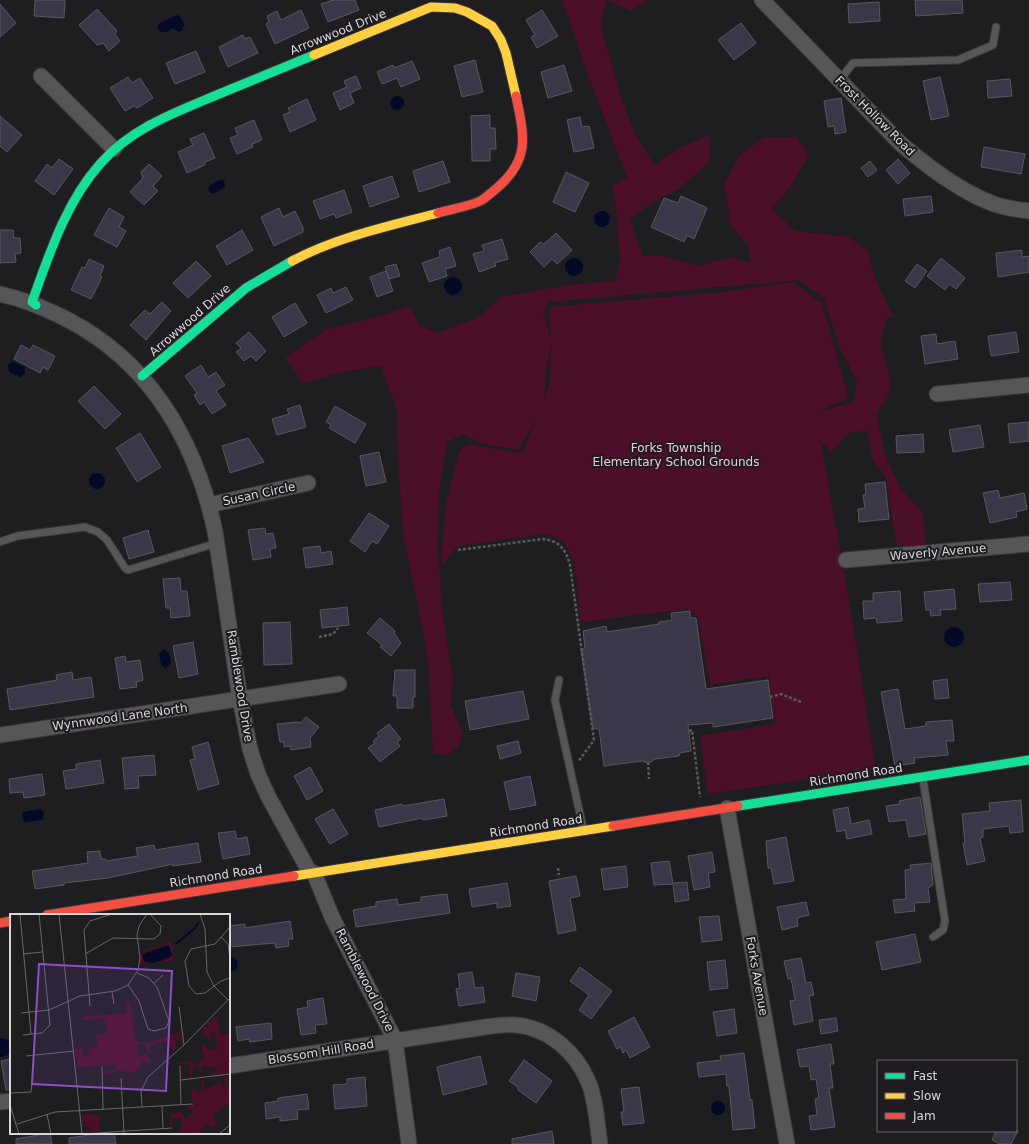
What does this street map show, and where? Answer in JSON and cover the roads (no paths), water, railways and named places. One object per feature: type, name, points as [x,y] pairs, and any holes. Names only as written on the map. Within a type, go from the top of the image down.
[{"type":"street","name":"Frost Hollow Road","points":[[762,0],[900,143],[922,162],[974,195],[1004,207],[1029,211]]},
{"type":"street","name":"Arrowwood Drive","points":[[36,305],[32,302],[43,272],[77,196],[99,165],[114,149],[149,125],[168,115],[431,7],[455,8],[478,17],[492,26],[506,53],[523,130],[521,154],[517,166],[506,180],[482,200],[356,236],[311,251],[273,271],[246,288],[142,376]]},
{"type":"street","points":[[41,76],[114,149]]},
{"type":"street","name":"Ramblewood Drive","points":[[0,294],[36,305],[72,321],[94,335],[142,376],[177,425],[203,481],[209,505],[217,543],[240,699],[250,749],[258,774],[283,827],[309,871],[314,873],[332,917],[395,1040],[409,1144]]},
{"type":"street","points":[[937,394],[1029,385]]},
{"type":"street","name":"Susan Circle","points":[[209,505],[308,483]]},
{"type":"street","name":"Waverly Avenue","points":[[846,560],[1029,544]]},
{"type":"street","name":"Wynnwood Lane North","points":[[0,735],[339,684]]},
{"type":"street","name":"Richmond Road","points":[[53,914],[1029,760]]},
{"type":"street","name":"Forks Avenue","points":[[727,808],[787,1144]]},
{"type":"street","points":[[0,922],[10,921]]},
{"type":"street","name":"Blossom Hill Road","points":[[230,1066],[479,1028],[516,1025],[530,1028],[565,1046],[577,1062],[588,1082],[600,1144]]},
{"type":"street","points":[[0,1102],[10,1101]]},
{"type":"lane","points":[[840,80],[853,63],[958,60],[970,56],[993,45],[996,27]]},
{"type":"lane","points":[[0,542],[17,536],[86,527],[98,532],[107,540],[125,568],[128,570],[217,543]]},
{"type":"lane","points":[[558,680],[555,700],[584,830]]},
{"type":"lane","points":[[922,777],[945,921],[943,930],[933,937]]},
{"type":"water","points":[[177,15],[180,16],[185,26],[182,27],[183,30],[179,32],[173,28],[164,32],[158,30],[158,24]]},
{"type":"water","points":[[397,96],[402,98],[404,103],[402,108],[397,110],[392,108],[390,103],[392,98]]},
{"type":"water","points":[[220,180],[224,180],[225,187],[213,194],[208,189],[210,185]]},
{"type":"water","points":[[599,211],[605,211],[610,216],[608,225],[605,227],[599,227],[594,222],[594,216]]},
{"type":"water","points":[[574,258],[580,261],[583,267],[580,273],[574,276],[568,273],[565,267],[568,261]]},
{"type":"water","points":[[453,277],[459,280],[462,286],[459,292],[453,295],[447,292],[444,286],[447,280]]},
{"type":"water","points":[[12,362],[25,367],[25,374],[20,377],[9,372],[8,365]]},
{"type":"water","points":[[97,473],[103,475],[105,481],[103,487],[97,489],[91,487],[89,481],[91,475]]},
{"type":"water","points":[[950,627],[958,627],[964,633],[964,641],[958,647],[950,647],[944,641],[944,633]]},
{"type":"water","points":[[163,649],[169,653],[171,663],[166,668],[161,665],[159,654]]},
{"type":"water","points":[[40,809],[44,812],[43,820],[24,822],[22,815],[23,812]]},
{"type":"water","points":[[230,956],[235,958],[238,962],[236,970],[230,972]]},
{"type":"water","points":[[0,1038],[6,1039],[10,1042],[10,1053],[6,1056],[0,1057]]},
{"type":"water","points":[[718,1101],[723,1103],[725,1108],[723,1113],[718,1115],[713,1113],[711,1108],[713,1103]]},
{"type":"park label","name":"Forks Township Elementary School Grounds","points":[[676,455]]}]
